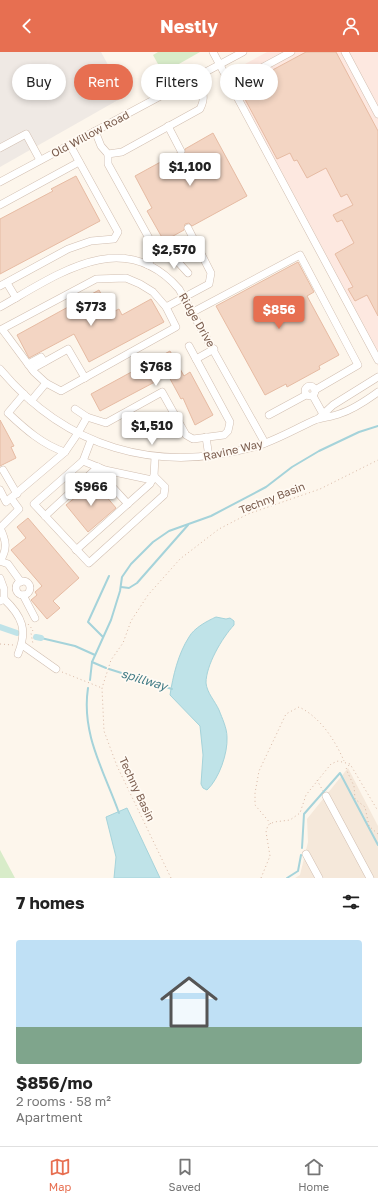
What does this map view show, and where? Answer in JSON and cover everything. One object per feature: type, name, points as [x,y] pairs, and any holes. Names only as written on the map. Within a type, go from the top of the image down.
[{"type":"street","points":[[213,52],[220,65]]},
{"type":"street","name":"Old Willow Road","points":[[222,64],[243,52]]},
{"type":"street","points":[[269,64],[291,52]]},
{"type":"street","points":[[345,52],[378,114]]},
{"type":"street","name":"Old Willow Road","points":[[212,69],[220,65]]},
{"type":"street","name":"Old Willow Road","points":[[0,182],[154,100]]},
{"type":"street","points":[[108,154],[122,152],[200,109],[204,100]]},
{"type":"street","points":[[238,100],[375,347],[378,360]]},
{"type":"street","points":[[168,126],[181,151]]},
{"type":"street","points":[[95,131],[101,146],[108,154],[108,164],[155,249],[178,262],[188,273]]},
{"type":"street","points":[[0,148],[26,134],[40,160]]},
{"type":"street","points":[[0,286],[68,249],[91,241],[114,239],[118,232],[70,145]]},
{"type":"street","points":[[0,205],[79,162]]},
{"type":"street","points":[[166,307],[209,284],[211,279],[211,273],[188,228]]},
{"type":"street","points":[[148,265],[155,249]]},
{"type":"street","points":[[194,312],[300,255],[358,365],[311,394],[269,415]]},
{"type":"street","name":"Ridge Drive","points":[[0,307],[75,267],[93,260],[111,257],[128,258],[148,265],[173,281],[185,298],[265,444]]},
{"type":"street","points":[[96,278],[126,278],[140,284],[153,292],[166,307],[176,327],[60,391],[46,383],[30,366],[2,329],[96,278]]},
{"type":"street","points":[[7,283],[16,298]]},
{"type":"street","points":[[75,409],[87,417],[106,422],[162,392],[186,435],[193,439],[224,435],[228,431],[230,422],[189,346]]},
{"type":"street","points":[[30,366],[41,357],[44,362],[68,349],[85,378]]},
{"type":"street","points":[[196,359],[214,349]]},
{"type":"street","name":"Ravine Way","points":[[0,370],[31,401],[55,420],[78,434],[92,440],[156,457],[194,458],[209,457],[265,444],[321,416],[333,405],[378,377]]},
{"type":"street","points":[[31,401],[46,383]]},
{"type":"street","name":"Ravine Way","points":[[321,416],[340,414],[378,392]]},
{"type":"street","points":[[24,394],[8,413],[26,429],[54,448],[65,452]]},
{"type":"street","points":[[311,394],[321,416]]},
{"type":"street","points":[[0,490],[6,502],[14,496],[65,452],[78,434],[87,417]]},
{"type":"street","points":[[206,438],[209,457]]},
{"type":"street","points":[[83,461],[97,468],[127,476],[153,478],[165,487],[164,495],[89,563],[34,504],[83,461],[92,440]]},
{"type":"street","points":[[76,550],[150,484],[153,478],[156,457]]},
{"type":"street","points":[[97,468],[128,504]]},
{"type":"street","points":[[45,516],[97,468]]},
{"type":"street","points":[[3,470],[19,509],[0,528],[5,538],[6,547],[4,555],[0,561],[8,564],[21,582],[26,582],[30,588],[28,594],[23,595]]},
{"type":"street","points":[[0,578],[4,589],[2,600],[14,608],[23,626],[22,644],[18,654]]},
{"type":"street","points":[[17,589],[21,582]]},
{"type":"street","points":[[4,589],[17,589]]},
{"type":"street","points":[[17,589],[19,593],[23,595],[35,618]]},
{"type":"street","points":[[22,644],[56,669]]},
{"type":"street","points":[[326,796],[368,877]]},
{"type":"street","points":[[306,854],[319,878]]},
{"type":"path","name":"Techny Basin","points":[[171,878],[110,749],[104,731],[102,688],[111,660],[123,643],[131,620],[148,594],[180,559],[219,529],[248,514],[320,489],[378,460]]},
{"type":"path","points":[[0,644],[22,644]]},
{"type":"path","points":[[56,669],[102,688]]},
{"type":"path","points":[[271,824],[255,805],[255,793],[259,771],[286,714],[299,707],[310,713],[337,746],[344,762]]},
{"type":"path","points":[[261,878],[270,856],[266,832],[271,824],[290,820],[300,813],[306,796],[331,764],[338,761],[350,764],[378,811]]},
{"type":"path","points":[[350,764],[346,769],[354,786],[356,799],[365,807],[368,824],[373,831],[378,834]]},
{"type":"path","points":[[317,780],[326,796]]},
{"type":"shaded area","points":[[0,52],[101,52],[108,64],[74,64],[74,100],[118,100],[0,167]]},
{"type":"shaded area","points":[[267,52],[378,52],[378,366],[238,100],[278,100],[278,64],[245,64]]},
{"type":"shaded area","points":[[348,768],[378,826],[378,878],[295,878],[300,875],[308,842],[307,819]]},
{"type":"green space","points":[[158,52],[200,52],[179,64],[158,64],[153,55]]},
{"type":"green space","points":[[0,850],[15,878],[0,878]]},
{"type":"water","points":[[216,617],[226,619],[230,618],[234,621],[234,625],[216,652],[207,676],[206,683],[209,694],[219,710],[227,734],[227,743],[219,773],[207,790],[203,788],[201,784],[203,755],[200,726],[170,695],[176,665],[189,637],[197,628]]},
{"type":"water","points":[[127,808],[160,878],[114,878],[116,857],[106,817]]},
{"type":"building","points":[[306,52],[336,52],[378,131],[378,316],[367,295],[355,301],[348,289],[353,287],[335,254],[354,243],[342,220],[337,222],[333,215],[353,205],[347,194],[341,197],[326,168],[307,178],[297,160],[294,161],[290,153],[277,159],[245,100],[278,100],[278,67]]},
{"type":"building","points":[[213,133],[247,196],[192,226],[189,223],[185,224],[184,230],[164,241],[147,211],[152,208],[135,176],[177,153],[180,156],[184,155],[185,149]]},
{"type":"building","points":[[76,176],[100,221],[0,274],[0,219],[53,191],[51,189]]},
{"type":"building","points":[[298,262],[314,292],[307,296],[339,355],[319,366],[320,369],[287,387],[286,384],[265,395],[216,306]]},
{"type":"building","points":[[99,290],[111,313],[119,309],[122,315],[151,299],[164,322],[89,362],[74,334],[29,358],[17,335]]},
{"type":"building","points":[[170,351],[184,376],[190,372],[213,415],[195,425],[183,398],[181,399],[168,375],[100,411],[91,394]]},
{"type":"building","points":[[0,420],[14,446],[11,447],[16,458],[0,466]]},
{"type":"building","points":[[94,482],[116,508],[88,532],[66,505]]},
{"type":"building","points":[[28,518],[79,578],[53,601],[60,608],[47,619],[31,600],[37,595],[35,592],[42,586],[11,550],[26,538],[17,527]]},
{"type":"waterway","points":[[90,680],[92,662],[111,620],[120,591],[122,577],[131,564],[153,542],[169,531],[211,516],[266,487],[292,467],[319,451],[359,432],[378,426]]},
{"type":"waterway","points":[[121,587],[129,588],[137,583],[188,525]]},
{"type":"waterway","points":[[103,637],[88,622],[109,576]]},
{"type":"waterway","points":[[0,627],[17,633]]},
{"type":"waterway","points":[[36,637],[41,638]]},
{"type":"waterway","points":[[41,638],[75,646],[95,655]]},
{"type":"waterway","points":[[92,662],[106,668]]},
{"type":"waterway","name":"spillway","points":[[109,669],[172,689]]},
{"type":"waterway","points":[[88,688],[87,705],[91,737],[95,752],[119,813]]},
{"type":"waterway","points":[[302,848],[304,814],[340,773],[378,845]]},
{"type":"waterway","points":[[287,878],[298,871],[301,855]]}]
